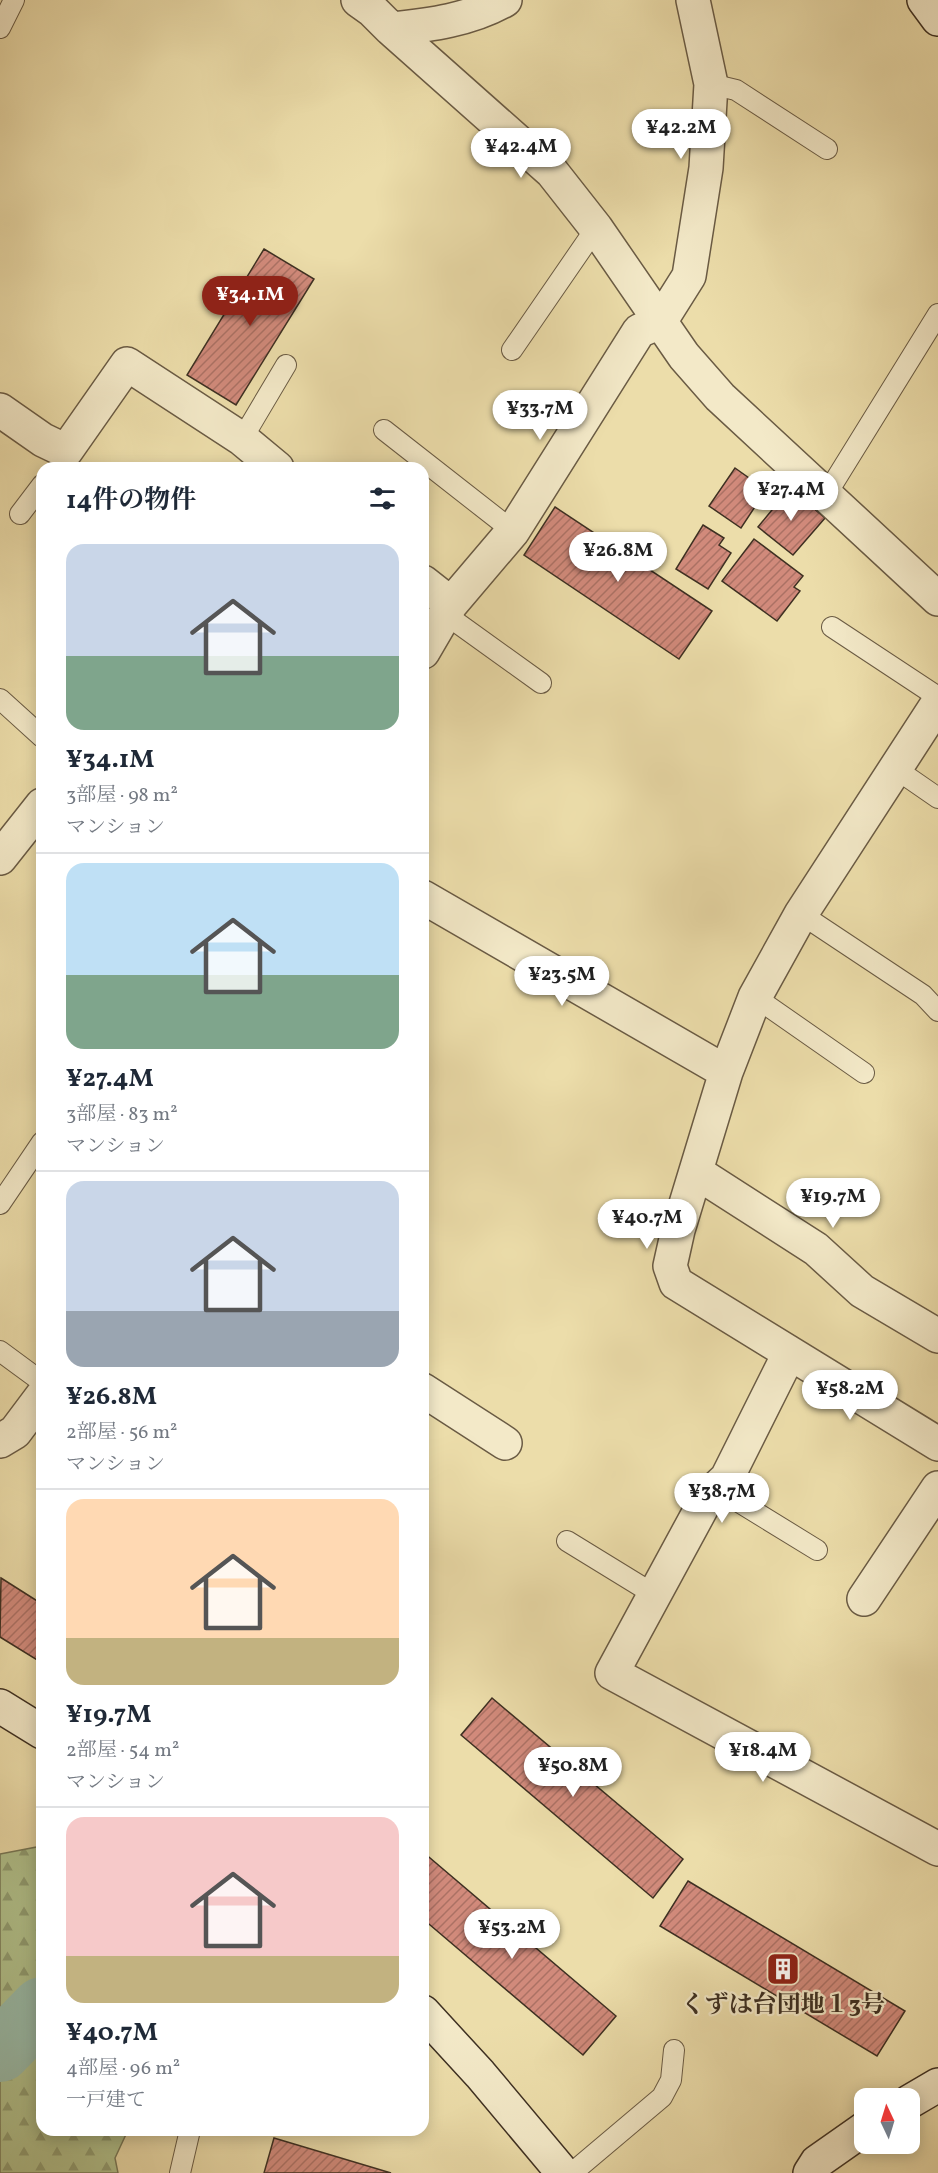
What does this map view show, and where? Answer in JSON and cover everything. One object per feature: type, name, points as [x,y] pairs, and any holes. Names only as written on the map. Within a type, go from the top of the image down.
[{"type":"street","points":[[374,10],[442,24],[495,6],[505,0]]},
{"type":"street","points":[[429,642],[448,609],[513,531],[639,331],[660,322],[689,276],[706,168],[711,84],[693,0]]},
{"type":"street","points":[[924,0],[938,19]]},
{"type":"street","points":[[374,10],[552,172],[596,228],[684,356],[720,397],[826,495],[935,590]]},
{"type":"street","points":[[0,410],[43,440],[60,460],[126,364],[242,439],[265,462]]},
{"type":"street","points":[[429,588],[448,609]]},
{"type":"street","points":[[938,703],[801,914],[755,997],[726,1072],[678,1230],[670,1266],[676,1283],[938,1444]]},
{"type":"street","points":[[0,858],[36,813]]},
{"type":"street","points":[[429,900],[726,1072]]},
{"type":"street","points":[[696,1172],[816,1249],[862,1290],[938,1336]]},
{"type":"street","points":[[789,1354],[727,1478],[708,1496],[612,1673],[935,1840]]},
{"type":"street","points":[[429,1394],[505,1443]]},
{"type":"street","points":[[0,1441],[15,1432],[36,1404]]},
{"type":"street","points":[[864,1599],[938,1488]]},
{"type":"street","points":[[0,1706],[36,1728]]},
{"type":"street","points":[[429,2019],[480,2074],[563,2173]]},
{"type":"street","points":[[920,2096],[938,2085]]},
{"type":"street","points":[[810,2173],[817,2162],[854,2136]]},
{"type":"lane","points":[[0,28],[14,0]]},
{"type":"lane","points":[[711,84],[736,90],[827,149]]},
{"type":"lane","points":[[512,350],[596,228]]},
{"type":"lane","points":[[826,495],[938,314]]},
{"type":"lane","points":[[242,439],[286,365]]},
{"type":"lane","points":[[384,430],[425,462]]},
{"type":"lane","points":[[429,465],[513,531]]},
{"type":"lane","points":[[21,514],[36,493]]},
{"type":"lane","points":[[448,609],[541,683]]},
{"type":"lane","points":[[832,627],[938,697]]},
{"type":"lane","points":[[0,699],[36,732]]},
{"type":"lane","points":[[896,769],[938,798]]},
{"type":"lane","points":[[801,914],[922,995],[938,1011]]},
{"type":"lane","points":[[755,997],[864,1073]]},
{"type":"lane","points":[[0,1204],[36,1151]]},
{"type":"lane","points":[[0,1351],[36,1378]]},
{"type":"lane","points":[[716,1488],[817,1550]]},
{"type":"lane","points":[[567,1541],[655,1595]]},
{"type":"lane","points":[[572,2173],[662,2097],[671,2080],[674,2050]]},
{"type":"lane","points":[[180,2173],[189,2136]]},
{"type":"green space","points":[[36,1847],[36,2136],[125,2136],[115,2158],[118,2173],[0,2173],[0,1854]]},
{"type":"building","points":[[264,249],[314,279],[236,405],[187,375]]},
{"type":"building","points":[[735,468],[766,490],[741,528],[709,506]]},
{"type":"building","points":[[790,488],[825,518],[793,555],[758,527]]},
{"type":"building","points":[[555,507],[712,611],[679,659],[524,555]]},
{"type":"building","points":[[703,525],[724,538],[719,545],[731,553],[708,589],[676,569]]},
{"type":"building","points":[[754,539],[803,576],[794,587],[800,591],[777,621],[722,581]]},
{"type":"building","points":[[1,1578],[36,1600],[36,1659],[0,1637]]},
{"type":"building","points":[[492,1698],[683,1859],[653,1898],[461,1735]]},
{"type":"building","points":[[429,1857],[616,2016],[583,2055],[429,1924]]},
{"type":"building","name":"くずは台団地１3号","points":[[688,1881],[905,2011],[877,2056],[660,1926]]},
{"type":"building","points":[[274,2138],[391,2173],[264,2173]]},
{"type":"waterway","points":[[0,2051],[36,2014]]},
{"type":"place","name":"くずは台団地１3号","points":[[783,1969]]}]
